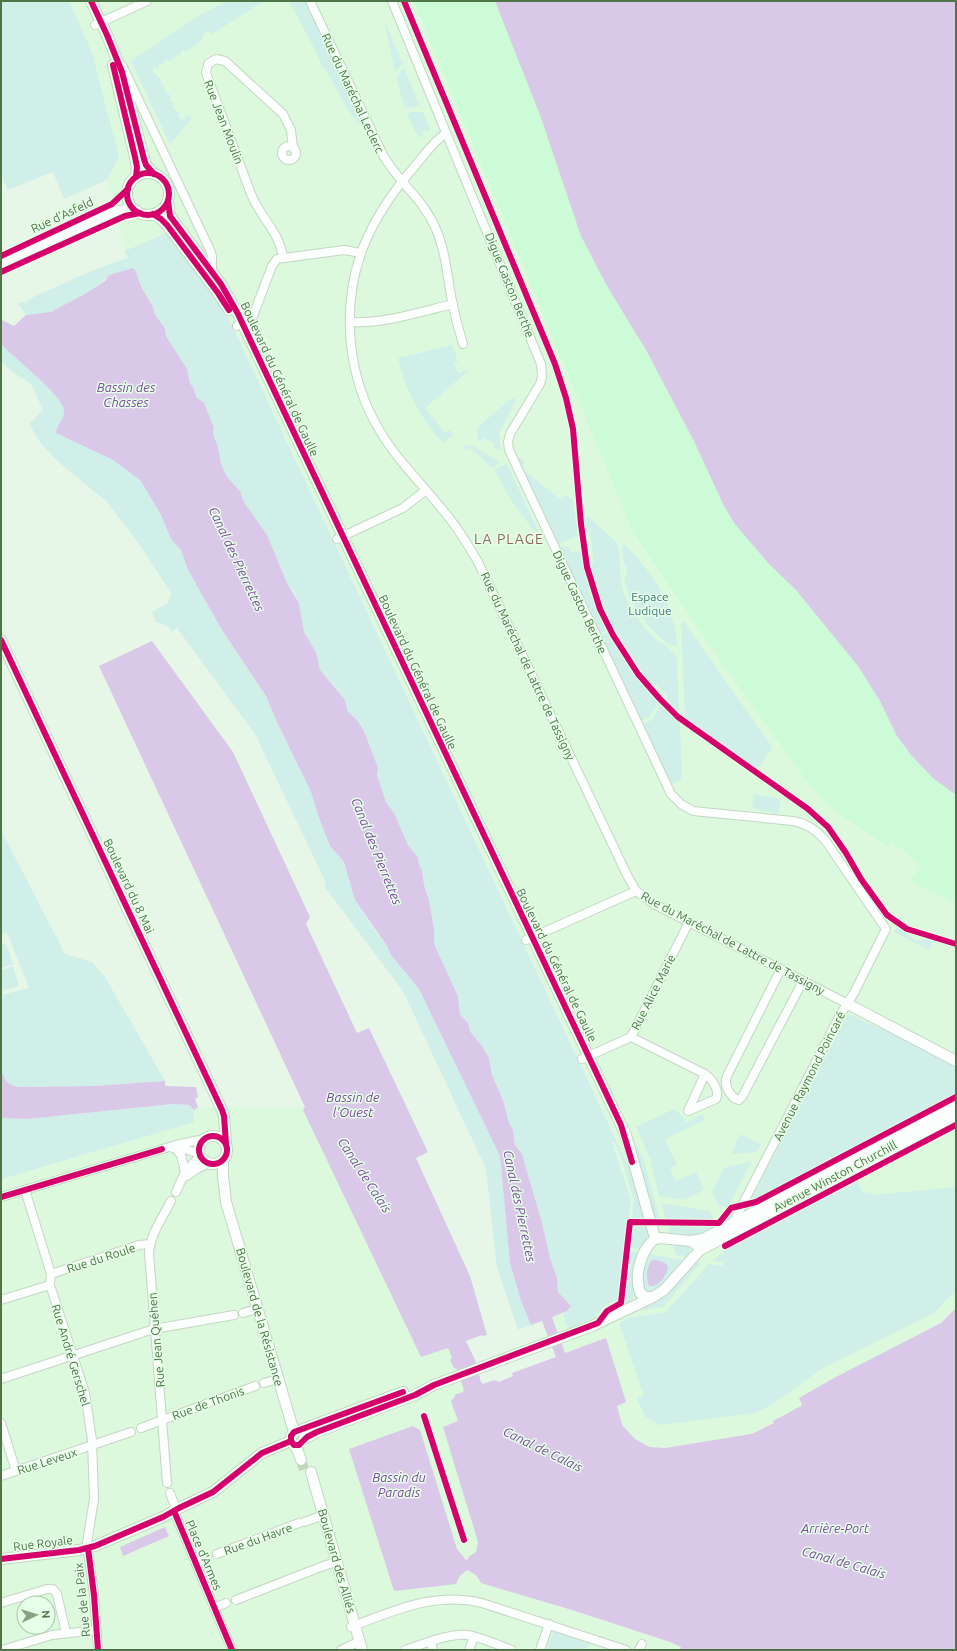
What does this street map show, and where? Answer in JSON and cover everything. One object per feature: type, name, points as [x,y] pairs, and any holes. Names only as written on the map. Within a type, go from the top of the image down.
[{"type":"street","points":[[84,1],[130,79],[144,108],[210,250],[212,256],[212,272]]},
{"type":"street","points":[[91,1],[146,165],[154,174]]},
{"type":"street","points":[[98,24],[147,1]]},
{"type":"street","name":"Rue du Maréchal Leclerc","points":[[310,1],[383,155],[393,172],[418,200],[435,227],[446,259],[453,304],[463,344]]},
{"type":"street","name":"Digue Gaston Berthe","points":[[392,1],[542,364],[542,377],[540,384],[510,434],[508,442],[509,450],[671,794],[680,804],[693,811],[793,821],[812,828],[825,840],[886,929]]},
{"type":"street","points":[[116,57],[128,109],[137,164],[136,177]]},
{"type":"street","name":"Rue Jean Moulin","points":[[283,257],[279,239],[252,198],[206,73],[208,64],[216,59],[225,61],[280,110],[290,125],[293,148]]},
{"type":"street","points":[[128,109],[139,106],[144,108]]},
{"type":"street","name":"Rue du Maréchal de Lattre de Tassigny","points":[[446,133],[435,142],[402,182],[379,214],[361,253],[352,294],[350,322],[352,350],[356,373],[370,411],[389,445],[455,526],[485,574],[627,875],[636,891],[654,904],[956,1061]]},
{"type":"street","points":[[143,173],[154,174],[162,178],[167,184],[169,193],[168,201],[161,211],[146,215],[137,212],[129,202],[128,194],[130,183],[143,173]]},
{"type":"street","name":"Rue d'Asfeld","points":[[112,212],[128,194]]},
{"type":"street","name":"Boulevard du Général de Gaulle","points":[[168,201],[170,216],[228,294],[240,325],[586,1058],[632,1162],[655,1238]]},
{"type":"street","name":"Rue d'Asfeld","points":[[1,265],[112,212],[127,210],[137,212]]},
{"type":"street","name":"Boulevard du Général de Gaulle","points":[[152,214],[161,219],[167,225],[210,281],[240,325]]},
{"type":"street","points":[[240,325],[250,319],[255,313],[273,263],[277,259],[344,250],[361,253]]},
{"type":"street","points":[[350,322],[362,323],[391,318],[453,304]]},
{"type":"street","points":[[340,538],[403,508],[426,490]]},
{"type":"street","name":"Boulevard du 8 Mai","points":[[1,640],[224,1114],[226,1144]]},
{"type":"street","points":[[529,939],[636,891]]},
{"type":"street","name":"Rue Alice Marie","points":[[586,1058],[631,1037],[689,922]]},
{"type":"street","name":"Avenue Raymond Poincaré","points":[[733,1223],[846,1003],[854,993],[886,929]]},
{"type":"street","points":[[781,969],[727,1076],[725,1082],[734,1098],[739,1100],[742,1097],[803,981]]},
{"type":"street","points":[[631,1037],[705,1074],[712,1080],[717,1091],[716,1099],[688,1111],[705,1074]]},
{"type":"street","name":"Boulevard du 8 Mai","points":[[207,1137],[215,1129],[219,1122],[216,1099]]},
{"type":"street","name":"Avenue Winston Churchill","points":[[691,1241],[703,1239],[956,1106]]},
{"type":"street","name":"Avenue Winston Churchill","points":[[697,1253],[956,1116]]},
{"type":"street","points":[[1,1197],[207,1137],[220,1137],[226,1144],[227,1152],[224,1160],[218,1163],[210,1163],[203,1160],[200,1155],[200,1145],[207,1137]]},
{"type":"street","points":[[162,1149],[175,1148],[200,1155]]},
{"type":"street","points":[[175,1148],[182,1155],[185,1172]]},
{"type":"street","points":[[176,1192],[185,1172],[200,1155]]},
{"type":"street","name":"Boulevard de la Résistance","points":[[224,1160],[223,1176],[226,1202]]},
{"type":"street","points":[[182,1180],[193,1171],[210,1163]]},
{"type":"street","name":"Boulevard de la Résistance","points":[[210,1163],[226,1202],[297,1439]]},
{"type":"street","name":"Rue André Gerschel","points":[[25,1190],[51,1274],[50,1285],[85,1393],[93,1446],[94,1499],[88,1548]]},
{"type":"street","name":"Rue Jean Quéhen","points":[[167,1483],[149,1252],[150,1244],[171,1201]]},
{"type":"street","points":[[170,1493],[175,1510],[216,1491],[262,1453],[404,1392],[424,1386],[434,1385],[598,1323],[653,1297],[664,1290],[697,1253],[696,1245],[691,1241],[655,1238],[649,1244],[639,1265],[639,1292],[635,1301],[623,1311]]},
{"type":"street","name":"Rue du Roule","points":[[51,1274],[139,1245],[150,1244]]},
{"type":"street","points":[[1,1300],[50,1285]]},
{"type":"street","points":[[639,1292],[645,1297],[653,1297]]},
{"type":"street","points":[[243,1313],[257,1309]]},
{"type":"street","points":[[1,1379],[154,1329],[234,1315]]},
{"type":"street","points":[[264,1383],[278,1379]]},
{"type":"street","name":"Rue de Thonis","points":[[140,1428],[255,1386]]},
{"type":"street","points":[[1,1424],[16,1471]]},
{"type":"street","name":"Rue Leveux","points":[[1,1476],[131,1432]]},
{"type":"street","points":[[297,1439],[304,1460]]},
{"type":"street","name":"Boulevard des Alliés","points":[[308,1473],[359,1646]]},
{"type":"street","name":"Place d'Armes","points":[[88,1548],[153,1522],[175,1510],[232,1650]]},
{"type":"street","name":"Rue du Havre","points":[[217,1554],[321,1516]]},
{"type":"street","name":"Rue Royale","points":[[1,1559],[88,1548]]},
{"type":"street","name":"Rue de la Paix","points":[[88,1548],[94,1594],[98,1650]]},
{"type":"street","points":[[196,1563],[207,1558]]},
{"type":"street","points":[[236,1600],[335,1562]]},
{"type":"street","points":[[1,1603],[47,1589],[53,1589],[57,1594],[66,1633]]},
{"type":"street","points":[[353,1626],[425,1601],[444,1598],[459,1598],[482,1603],[626,1650]]},
{"type":"street","points":[[214,1608],[226,1603]]},
{"type":"street","points":[[540,1650],[549,1624]]},
{"type":"street","points":[[2,1650],[37,1639],[66,1633],[97,1630]]},
{"type":"street","points":[[405,1650],[432,1646],[458,1635],[474,1637],[512,1650]]},
{"type":"street","points":[[469,1650],[474,1637]]},
{"type":"street","points":[[341,1650],[359,1646]]},
{"type":"shaded area","points":[[69,1],[414,1],[635,538],[731,676],[811,787],[826,803],[887,845],[892,840],[921,866],[910,881],[956,903],[956,1308],[941,1323],[834,1378],[800,1398],[802,1404],[801,1406],[774,1421],[774,1423],[763,1428],[762,1430],[751,1434],[678,1446],[656,1448],[649,1447],[635,1439],[622,1425],[617,1406],[626,1402],[606,1338],[567,1353],[564,1350],[552,1317],[563,1313],[568,1329],[589,1320],[602,1311],[607,1304],[624,1249],[631,1200],[616,1150],[611,1142],[616,1139],[226,313],[166,233],[125,251],[107,180],[119,157]]},
{"type":"shaded area","points":[[198,1107],[305,1107],[304,1110],[421,1357],[448,1348],[452,1358],[450,1359],[454,1368],[457,1370],[464,1390],[454,1395],[452,1400],[458,1421],[443,1427],[478,1542],[476,1552],[471,1557],[472,1573],[478,1577],[480,1582],[670,1642],[681,1647],[680,1649],[683,1650],[1,1650],[1,1181],[5,1178],[194,1122],[194,1110]]},
{"type":"green space","points":[[1,1],[69,1],[92,53],[119,157],[107,180],[64,199],[53,172],[8,190],[1,175]]},
{"type":"green space","points":[[228,1],[264,1],[212,34],[209,31],[206,31],[201,40],[195,46],[187,51],[183,50],[179,56],[177,55],[170,61],[166,59],[162,65],[160,64],[157,68],[155,67],[152,70],[161,80],[161,84],[165,87],[164,91],[171,96],[170,100],[174,104],[173,108],[180,113],[178,116],[182,120],[189,115],[192,118],[170,145],[131,61],[198,16]]},
{"type":"green space","points":[[289,1],[305,1],[365,128],[354,118],[338,93],[326,70],[323,68]]},
{"type":"green space","points":[[385,23],[403,64],[395,72]]},
{"type":"green space","points":[[404,68],[419,106],[406,108],[404,106],[396,77]]},
{"type":"green space","points":[[410,112],[423,112],[430,129],[429,132],[425,130],[422,134],[424,135],[422,138],[416,133],[407,115]]},
{"type":"green space","points":[[166,233],[226,313],[633,1176],[645,1220],[632,1220],[634,1201],[621,1156],[614,1141],[612,1142],[631,1200],[620,1299],[607,1304],[595,1317],[568,1329],[563,1313],[571,1306],[558,1292],[557,1278],[550,1258],[542,1223],[522,1154],[515,1145],[513,1130],[509,1123],[503,1100],[492,1075],[489,1058],[470,1030],[468,1023],[460,1016],[458,996],[434,944],[434,929],[429,900],[418,858],[408,845],[394,813],[386,802],[377,775],[378,768],[364,731],[357,720],[348,712],[345,700],[320,670],[316,652],[304,632],[300,608],[295,594],[287,583],[267,535],[244,502],[240,491],[228,478],[221,464],[218,447],[213,434],[214,428],[196,397],[194,389],[190,383],[187,369],[166,336],[165,328],[155,315],[153,307],[137,279],[136,271],[109,275],[104,281],[82,296],[48,313],[26,315],[18,304],[20,302],[26,303],[31,298],[96,269],[128,258],[125,251]]},
{"type":"green space","points":[[1,344],[47,386],[61,404],[64,413],[57,427],[56,433],[113,460],[141,481],[161,515],[171,539],[181,550],[188,570],[222,630],[266,696],[311,792],[330,846],[344,862],[355,900],[375,931],[387,946],[391,955],[419,989],[500,1156],[510,1264],[521,1301],[531,1325],[518,1330],[497,1268],[486,1169],[403,991],[324,886],[326,883],[255,734],[177,628],[172,632],[167,625],[156,622],[152,612],[168,603],[171,593],[140,545],[106,501],[55,459],[40,442],[29,424],[43,410],[31,384],[11,371],[1,361]]},
{"type":"green space","points":[[452,345],[458,362],[454,363],[458,373],[468,369],[468,371],[425,408],[445,433],[450,430],[453,435],[443,443],[435,434],[415,404],[405,381],[398,358]]},
{"type":"green space","points":[[513,397],[516,400],[499,433],[501,451],[494,448],[495,443],[483,438],[481,442],[478,439],[477,435],[479,426]]},
{"type":"green space","points":[[467,445],[471,445],[500,462],[493,468],[469,447],[466,450],[462,448]]},
{"type":"green space","points":[[516,459],[522,459],[525,463],[521,468],[561,500],[566,495],[573,501],[578,536],[556,545]]},
{"type":"green space","points":[[507,464],[539,532],[534,531],[511,500],[494,469]]},
{"type":"green space","points":[[586,516],[589,517],[617,543],[619,550],[621,582],[624,594],[633,612],[648,632],[669,648],[677,658],[679,712],[665,699],[667,696],[656,684],[654,686],[632,658],[614,628],[600,597],[590,563],[594,562],[590,531],[585,531],[583,519]]},
{"type":"green space","name":"Espace Ludique","points":[[625,545],[650,573],[668,605],[675,629],[677,641],[676,647],[668,644],[652,629],[643,619],[630,598],[626,588],[625,579],[627,570],[624,563],[622,546]]},
{"type":"green space","points":[[568,546],[571,552],[580,551],[590,594],[606,631],[601,633],[598,632],[559,550],[561,547]]},
{"type":"green space","points":[[684,622],[772,747],[759,768],[755,768],[685,718],[681,623]]},
{"type":"green space","points":[[607,632],[628,666],[659,704],[648,717],[642,720],[641,718],[639,719],[600,637]]},
{"type":"green space","points":[[661,705],[680,724],[682,775],[680,781],[669,785],[641,725],[652,720]]},
{"type":"green space","points":[[754,794],[781,799],[778,814],[752,808]]},
{"type":"green space","points":[[1,830],[65,954],[92,962],[105,977],[165,1081],[94,1086],[21,1087],[10,1084],[4,1077],[1,1070],[1,995],[29,988],[7,933],[1,934]]},
{"type":"green space","points":[[896,927],[899,927],[916,941],[928,939],[933,941],[929,950],[894,932]]},
{"type":"green space","points":[[6,943],[13,964],[1,968],[1,945]]},
{"type":"green space","points":[[13,966],[19,986],[1,991],[1,970]]},
{"type":"green space","points":[[848,1014],[939,1056],[956,1069],[956,1130],[857,1181],[863,1193],[868,1192],[873,1195],[956,1187],[956,1290],[934,1313],[823,1368],[771,1405],[755,1413],[660,1425],[645,1417],[637,1398],[644,1396],[619,1324],[628,1318],[666,1312],[709,1264],[723,1266],[723,1262],[712,1261],[722,1253],[722,1255]]},
{"type":"green space","points":[[173,1104],[189,1105],[194,1110],[194,1122],[5,1178],[1,1181],[1,1118],[27,1119]]},
{"type":"green space","points":[[674,1109],[683,1117],[686,1123],[702,1114],[705,1120],[665,1139],[677,1165],[670,1168],[676,1181],[696,1172],[704,1190],[684,1200],[659,1196],[649,1156],[636,1127]]},
{"type":"green space","points":[[740,1134],[761,1144],[757,1152],[731,1154]]},
{"type":"green space","points":[[632,1139],[643,1157],[660,1220],[654,1220]]},
{"type":"green space","points":[[752,1161],[728,1207],[718,1205],[712,1191],[724,1168]]},
{"type":"green space","points":[[662,1203],[709,1211],[714,1220],[666,1220]]},
{"type":"green space","points":[[632,1225],[647,1225],[650,1235],[643,1250],[629,1247]]},
{"type":"green space","points":[[668,1226],[717,1226],[718,1229],[702,1237],[670,1236]]},
{"type":"green space","points":[[673,1244],[689,1246],[691,1249],[687,1257],[676,1255]]},
{"type":"green space","points":[[629,1251],[641,1253],[634,1295],[631,1301],[623,1306]]},
{"type":"green space","points":[[650,1254],[683,1260],[660,1287],[647,1293],[643,1285],[643,1274]]},
{"type":"green space","points":[[694,1262],[701,1263],[663,1307],[637,1311],[636,1309]]},
{"type":"green space","points":[[554,1631],[589,1644],[586,1650],[546,1650]]},
{"type":"sand","points":[[414,1],[554,1],[956,710],[956,903],[910,881],[921,866],[892,841],[887,846],[843,817],[826,803],[811,787],[731,676],[634,535]]},
{"type":"water","points":[[495,1],[956,1],[956,795],[933,778],[912,756],[897,736],[880,701],[858,666],[796,590],[768,563],[735,524],[724,506],[694,441],[646,350],[607,286],[581,236],[540,115]]},
{"type":"water","points":[[133,268],[136,271],[143,290],[153,307],[155,315],[165,328],[166,336],[187,369],[190,383],[194,389],[196,397],[204,403],[214,428],[213,434],[218,447],[221,464],[228,478],[240,491],[244,502],[267,535],[287,583],[299,603],[304,632],[316,652],[320,670],[345,700],[348,712],[357,720],[364,731],[378,768],[377,775],[386,802],[394,813],[408,845],[418,858],[429,900],[434,929],[434,944],[458,996],[460,1015],[468,1023],[470,1031],[489,1058],[492,1075],[503,1100],[509,1123],[513,1130],[515,1145],[522,1154],[542,1223],[550,1258],[557,1278],[558,1292],[571,1306],[567,1311],[552,1317],[565,1353],[606,1338],[626,1402],[617,1406],[622,1425],[635,1439],[649,1447],[665,1448],[757,1432],[774,1423],[773,1421],[801,1406],[802,1404],[799,1398],[834,1378],[941,1323],[956,1308],[956,1650],[683,1650],[680,1649],[681,1647],[670,1642],[575,1611],[481,1583],[476,1575],[467,1570],[459,1577],[456,1584],[394,1591],[349,1449],[413,1426],[420,1430],[457,1549],[466,1560],[468,1559],[468,1557],[476,1552],[478,1542],[443,1427],[458,1421],[451,1401],[455,1396],[454,1395],[463,1392],[464,1390],[457,1370],[456,1368],[454,1369],[450,1359],[452,1358],[448,1348],[421,1357],[303,1110],[305,1107],[99,666],[152,641],[233,752],[310,917],[306,924],[357,1033],[369,1028],[428,1152],[416,1158],[470,1276],[487,1335],[482,1335],[466,1341],[475,1360],[481,1382],[483,1384],[494,1380],[499,1382],[513,1376],[512,1373],[556,1357],[542,1321],[531,1325],[521,1301],[510,1263],[500,1156],[419,989],[391,955],[387,946],[355,900],[344,862],[330,846],[311,792],[266,696],[222,630],[188,570],[181,550],[171,539],[161,515],[141,481],[113,460],[56,433],[57,427],[64,413],[61,404],[47,386],[1,344],[2,320],[14,326],[26,315],[51,312],[85,294],[105,281],[109,275]]},
{"type":"water","points":[[1,1070],[4,1077],[10,1084],[21,1087],[94,1086],[165,1081],[165,1086],[196,1087],[198,1097],[195,1099],[198,1107],[194,1110],[189,1105],[173,1104],[27,1119],[1,1118]]},
{"type":"water","points":[[652,1260],[664,1262],[668,1268],[666,1274],[659,1283],[649,1286],[647,1272]]},
{"type":"water","points":[[165,1527],[169,1536],[123,1556],[120,1547]]},
{"type":"tunnel","points":[[301,1460],[305,1473]]},
{"type":"cycle path","points":[[91,1],[122,72],[144,159],[146,165],[154,174]]},
{"type":"cycle path","points":[[404,1],[555,364],[566,398],[573,429],[581,524],[587,567],[600,609],[613,635],[638,674],[678,717],[808,809],[828,827],[846,853],[861,879],[887,915],[907,929],[956,944]]},
{"type":"cycle path","points":[[113,65],[135,157],[137,167],[136,177]]},
{"type":"cycle path","points":[[144,173],[152,173],[163,179],[169,190],[169,194],[169,198],[163,209],[152,215],[144,215],[133,209],[127,198],[127,190],[133,179],[144,173]]},
{"type":"cycle path","points":[[1,256],[112,204],[128,189]]},
{"type":"cycle path","points":[[168,201],[170,216],[221,284],[238,314],[621,1125],[632,1162]]},
{"type":"cycle path","points":[[1,272],[125,216],[140,213]]},
{"type":"cycle path","points":[[153,214],[167,225],[229,310]]},
{"type":"cycle path","points":[[1,640],[222,1110],[224,1116],[226,1144]]},
{"type":"cycle path","points":[[291,1441],[294,1445],[299,1445],[307,1437],[317,1432],[415,1395],[434,1385],[598,1323],[607,1311],[621,1303],[630,1222],[719,1223],[731,1208],[756,1202],[956,1097]]},
{"type":"cycle path","points":[[725,1246],[956,1125]]},
{"type":"cycle path","points":[[213,1136],[223,1140],[227,1150],[223,1160],[213,1164],[203,1160],[199,1150],[203,1140],[213,1136]]},
{"type":"cycle path","points":[[1,1197],[162,1149]]},
{"type":"cycle path","points":[[291,1441],[291,1436],[294,1432],[403,1392]]},
{"type":"cycle path","points":[[424,1416],[464,1540]]},
{"type":"cycle path","points":[[1,1559],[79,1550],[95,1546],[163,1517],[213,1492],[262,1453],[291,1441]]},
{"type":"cycle path","points":[[174,1511],[232,1650]]},
{"type":"cycle path","points":[[88,1548],[94,1595],[98,1650]]},
{"type":"district","name":"LA PLAGE","points":[[509,539]]},
{"type":"water label","name":"Bassin des Chasses","points":[[126,394]]},
{"type":"water label","name":"Canal des Pierrettes","points":[[237,559]]},
{"type":"water label","name":"Canal des Pierrettes","points":[[377,851]]},
{"type":"water label","name":"Bassin de l'Ouest","points":[[353,1104]]},
{"type":"water label","name":"Canal de Calais","points":[[365,1175]]},
{"type":"water label","name":"Canal des Pierrettes","points":[[520,1206]]},
{"type":"water label","name":"Canal de Calais","points":[[543,1449]]},
{"type":"water label","name":"Bassin du Paradis","points":[[399,1484]]},
{"type":"water label","name":"Arrière-Port","points":[[835,1528]]},
{"type":"water label","name":"Canal de Calais","points":[[844,1562]]}]
